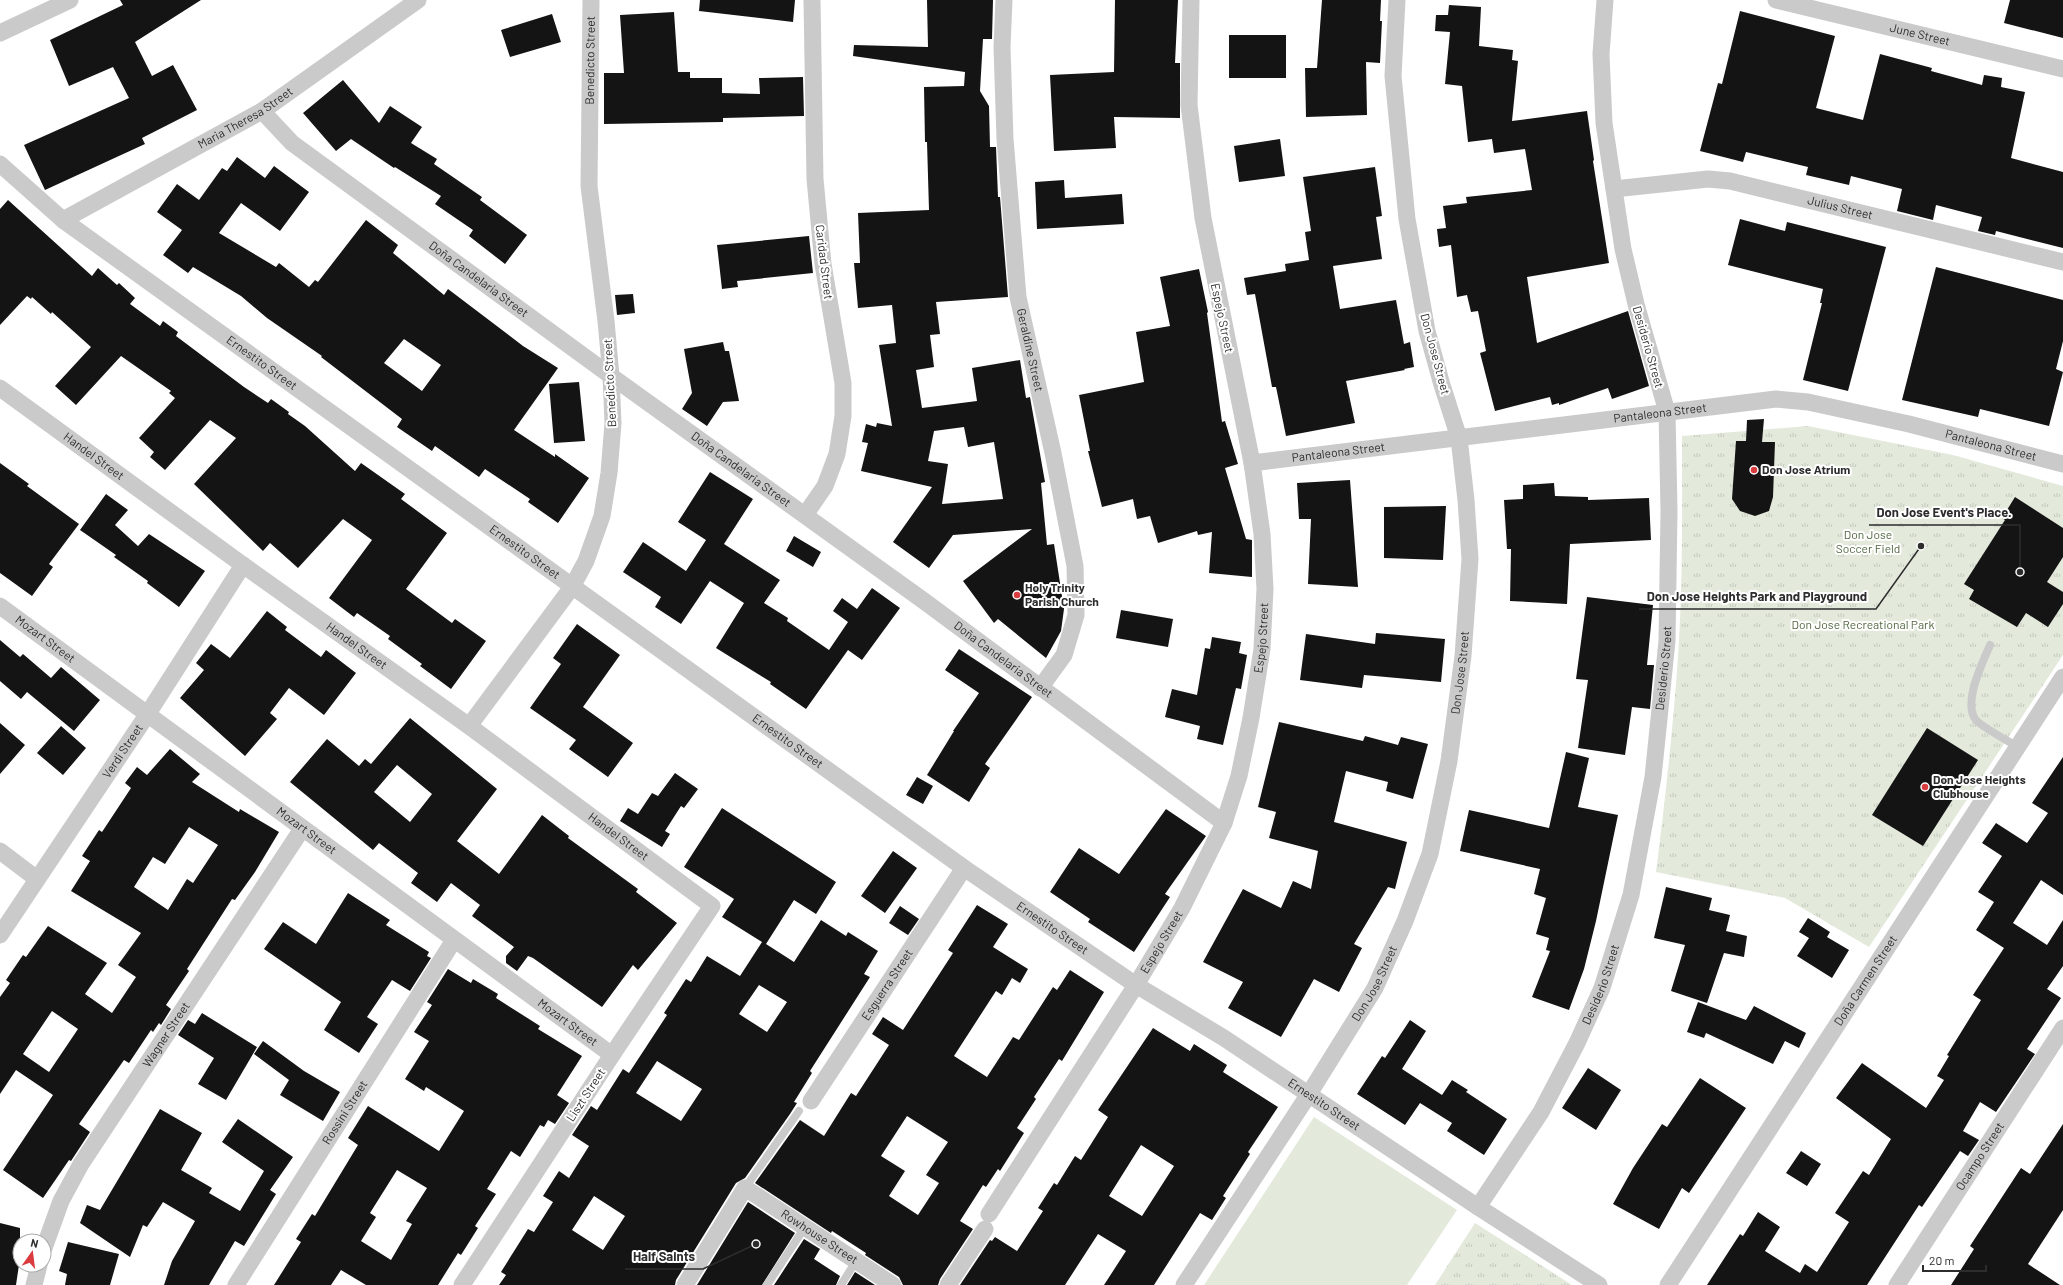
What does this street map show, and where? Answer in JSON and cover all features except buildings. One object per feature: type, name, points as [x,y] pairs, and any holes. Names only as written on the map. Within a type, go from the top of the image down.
[{"type":"street","points":[[0,32],[70,0]]},
{"type":"street","name":"Maria Theresa Street","points":[[63,220],[262,111],[418,0]]},
{"type":"street","name":"Benedicto Street","points":[[469,726],[572,587],[586,561],[602,516],[609,473],[613,423],[611,376],[606,322],[589,186],[591,0]]},
{"type":"street","name":"Caridad Street","points":[[806,515],[825,486],[837,454],[843,416],[843,383],[823,264],[815,179],[812,0]]},
{"type":"street","name":"Geraldine Street","points":[[1004,0],[1002,47],[1005,139],[1018,297],[1053,453],[1075,566],[1076,615],[1064,655],[1040,688]]},
{"type":"street","name":"Espejo Street","points":[[948,1285],[1136,985],[1182,908],[1224,823],[1239,776],[1251,718],[1262,649],[1265,589],[1262,534],[1252,463],[1203,218],[1189,105],[1191,0]]},
{"type":"street","name":"Don Jose Street","points":[[1184,1285],[1309,1094],[1375,988],[1405,921],[1430,854],[1449,761],[1463,656],[1470,567],[1466,500],[1459,438],[1442,385],[1427,330],[1407,219],[1394,76],[1397,0]]},
{"type":"street","name":"Desiderio Street","points":[[1478,1207],[1541,1112],[1577,1043],[1602,988],[1631,895],[1653,777],[1667,642],[1669,511],[1667,412],[1624,256],[1604,124],[1601,54],[1605,0]]},
{"type":"street","name":"June Street","points":[[1776,0],[2063,69]]},
{"type":"street","name":"Doña Candelaria Street","points":[[262,111],[292,143],[611,376],[806,515],[1224,823]]},
{"type":"street","name":"Ernestito Street","points":[[0,164],[63,220],[964,868],[1136,985],[1224,1038],[1478,1207],[1599,1285]]},
{"type":"street","name":"Julius Street","points":[[1614,189],[1708,179],[1730,181],[2063,262]]},
{"type":"street","name":"Handel Street","points":[[0,388],[243,565],[469,726],[712,906]]},
{"type":"street","name":"Pantaleona Street","points":[[1252,463],[1776,399],[1808,402],[1909,424],[2063,464]]},
{"type":"street","name":"Verdi Street","points":[[0,936],[147,715],[243,565]]},
{"type":"street","name":"Mozart Street","points":[[0,606],[612,1055]]},
{"type":"street","name":"Doña Carmen Street","points":[[1668,1285],[2063,677]]},
{"type":"street","name":"Wagner Street","points":[[49,1233],[60,1201],[81,1164],[302,829]]},
{"type":"street","points":[[0,851],[37,879]]},
{"type":"street","name":"Esguerra Street","points":[[805,1106],[964,868]]},
{"type":"street","name":"Liszt Street","points":[[462,1285],[612,1055],[712,906]]},
{"type":"street","name":"Rossini Street","points":[[236,1285],[454,940]]},
{"type":"street","name":"Ocampo Street","points":[[1897,1285],[2063,1028]]},
{"type":"street","points":[[686,1285],[745,1188]]},
{"type":"street","name":"Rowhouse Street","points":[[745,1188],[893,1285]]},
{"type":"street","points":[[34,1285],[37,1273]]},
{"type":"lane","points":[[1990,645],[1976,678],[1971,708],[1976,720],[2018,747]]},
{"type":"lane","points":[[745,1188],[805,1106]]},
{"type":"lane","points":[[767,1285],[805,1227]]},
{"type":"lane","points":[[841,1285],[856,1261]]},
{"type":"green space","name":"Don Jose Recreational Park","points":[[1808,426],[1953,455],[2063,486],[2063,655],[1869,947],[1785,898],[1656,872],[1674,711],[1680,630],[1682,436]]},
{"type":"green space","points":[[1314,1117],[1457,1210],[1407,1285],[1204,1285]]},
{"type":"green space","points":[[1475,1223],[1572,1285],[1435,1285]]},
{"type":"place","name":"Don Jose Atrium","points":[[1754,470]]},
{"type":"place","name":"Don Jose Heights Park and Playground","points":[[1921,546]]},
{"type":"place","name":"Don Jose Event's Place.","points":[[2020,572]]},
{"type":"place","name":"Holy Trinity Parish Church","points":[[1017,595]]},
{"type":"place","name":"Don Jose Heights Clubhouse","points":[[1925,787]]},
{"type":"place","name":"Half Saints","points":[[756,1244]]},
{"type":"park label","name":"Don Jose Soccer Field","points":[[1868,542]]}]
